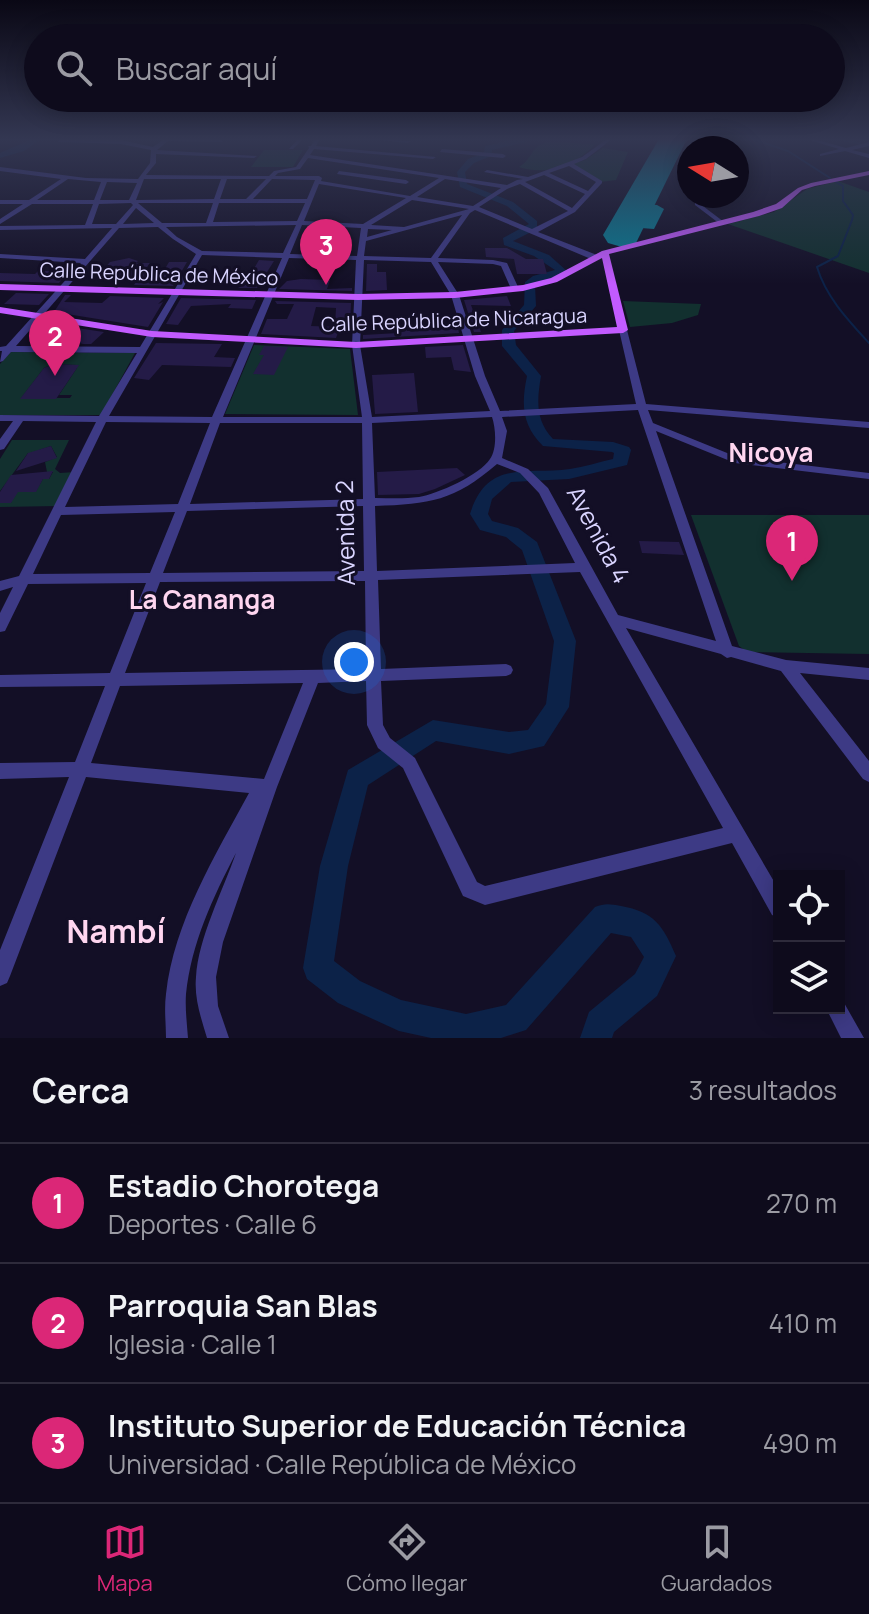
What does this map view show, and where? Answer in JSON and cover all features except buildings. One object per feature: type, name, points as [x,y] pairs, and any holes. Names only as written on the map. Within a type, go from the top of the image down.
[{"type":"main road","name":"Calle República de México","points":[[2,288],[358,297],[455,295],[519,288],[554,280],[605,253],[779,206],[804,187]]},
{"type":"main road","points":[[605,253],[623,330]]},
{"type":"main road","name":"Calle República de Nicaragua","points":[[0,310],[152,334],[356,345],[623,330]]},
{"type":"street","points":[[0,222],[51,187]]},
{"type":"street","points":[[88,226],[101,187]]},
{"type":"street","points":[[0,359],[4,349],[40,314],[117,226],[134,203],[138,187]]},
{"type":"street","points":[[209,224],[222,187]]},
{"type":"street","points":[[247,202],[261,187]]},
{"type":"street","points":[[0,976],[181,508],[267,295],[314,187]]},
{"type":"street","points":[[347,187],[471,210],[594,257]]},
{"type":"street","points":[[388,193],[397,187]]},
{"type":"street","points":[[365,226],[428,187]]},
{"type":"street","points":[[362,240],[471,210],[505,187]]},
{"type":"street","points":[[534,187],[573,211]]},
{"type":"street","points":[[575,187],[589,194]]},
{"type":"street","points":[[528,230],[573,211],[595,187]]},
{"type":"street","points":[[0,202],[308,201]]},
{"type":"street","points":[[134,203],[200,253],[482,261],[504,265],[519,288]]},
{"type":"street","points":[[702,208],[722,223]]},
{"type":"street","points":[[433,260],[471,210]]},
{"type":"street","points":[[0,228],[299,223],[409,229]]},
{"type":"street","name":"Avenida 2","points":[[365,226],[360,258],[356,345],[367,420],[375,725],[384,743],[409,763],[461,875],[470,889],[485,896],[736,833]]},
{"type":"street","points":[[0,627],[103,418],[200,253]]},
{"type":"street","points":[[0,256],[87,261]]},
{"type":"street","points":[[59,511],[370,503],[441,497],[473,479],[496,460],[502,431],[468,340],[455,295],[433,260]]},
{"type":"street","points":[[623,330],[642,407],[727,652]]},
{"type":"street","points":[[4,349],[142,350]]},
{"type":"street","points":[[0,418],[367,420],[642,407],[868,427]]},
{"type":"street","points":[[0,447],[20,418]]},
{"type":"street","points":[[649,425],[735,460],[869,476]]},
{"type":"street","name":"Avenida 4","points":[[496,460],[524,471],[537,483],[555,509],[584,567],[773,898]]},
{"type":"street","points":[[0,586],[23,579],[370,576],[584,567]]},
{"type":"street","points":[[614,619],[786,666],[869,674]]},
{"type":"street","points":[[786,666],[869,774]]},
{"type":"street","points":[[0,681],[313,677],[506,670]]},
{"type":"street","points":[[218,1038],[208,1006],[206,977],[213,942],[266,787],[313,677]]},
{"type":"street","points":[[0,771],[79,769],[266,787]]},
{"type":"street","points":[[177,1038],[176,995],[193,931],[218,872],[266,787]]},
{"type":"street","points":[[839,1014],[853,1038]]},
{"type":"green space","points":[[856,187],[869,192],[869,273],[728,224],[774,212],[807,189]]},
{"type":"green space","points":[[623,301],[701,304],[698,315],[672,323],[630,327]]},
{"type":"green space","points":[[254,345],[350,349],[358,415],[225,414]]},
{"type":"green space","points":[[11,352],[135,353],[101,415],[0,415],[0,364]],"holes":[[[54,364],[76,365],[59,395],[72,395],[70,398],[21,398],[44,368]]]},
{"type":"green space","points":[[12,440],[69,440],[55,469],[60,473],[75,472],[58,506],[0,507],[0,503],[11,503],[12,492],[36,491],[43,479],[49,479],[53,472],[47,472],[45,462],[57,457],[51,446],[39,450],[40,453],[28,453],[0,491],[0,459]]},
{"type":"green space","points":[[691,515],[869,515],[869,654],[747,652],[739,646]]},
{"type":"waterway","points":[[469,187],[510,204],[534,223],[533,227],[507,240],[508,243],[545,257],[562,272],[537,278],[529,284],[530,306],[508,330],[509,346],[534,376],[531,412],[536,428],[549,443],[623,450],[621,462],[569,474],[507,477],[484,497],[479,514],[486,526],[512,532],[530,547],[565,641],[557,707],[535,739],[509,743],[433,730],[357,778],[334,866],[318,968],[349,992],[399,1015],[466,1030],[515,1019],[605,917],[640,924],[661,956],[646,985],[600,1023],[596,1038]]},
{"type":"waterway","points":[[843,187],[843,201],[853,215],[852,220],[838,256],[817,267],[832,298],[869,343]]},
{"type":"taxiway","points":[[628,223],[649,226],[657,209],[637,207]]},
{"type":"runway","points":[[622,235],[647,187]]},
{"type":"place","name":"Instituto Superior de Educación Técnica","points":[[326,285]]},
{"type":"place","name":"Parroquia San Blas","points":[[55,376]]},
{"type":"place","name":"Estadio Chorotega","points":[[792,581]]},
{"type":"district","name":"Nicoya","points":[[771,453]]},
{"type":"district","name":"La Cananga","points":[[202,600]]},
{"type":"district","name":"Nambí","points":[[116,932]]}]
